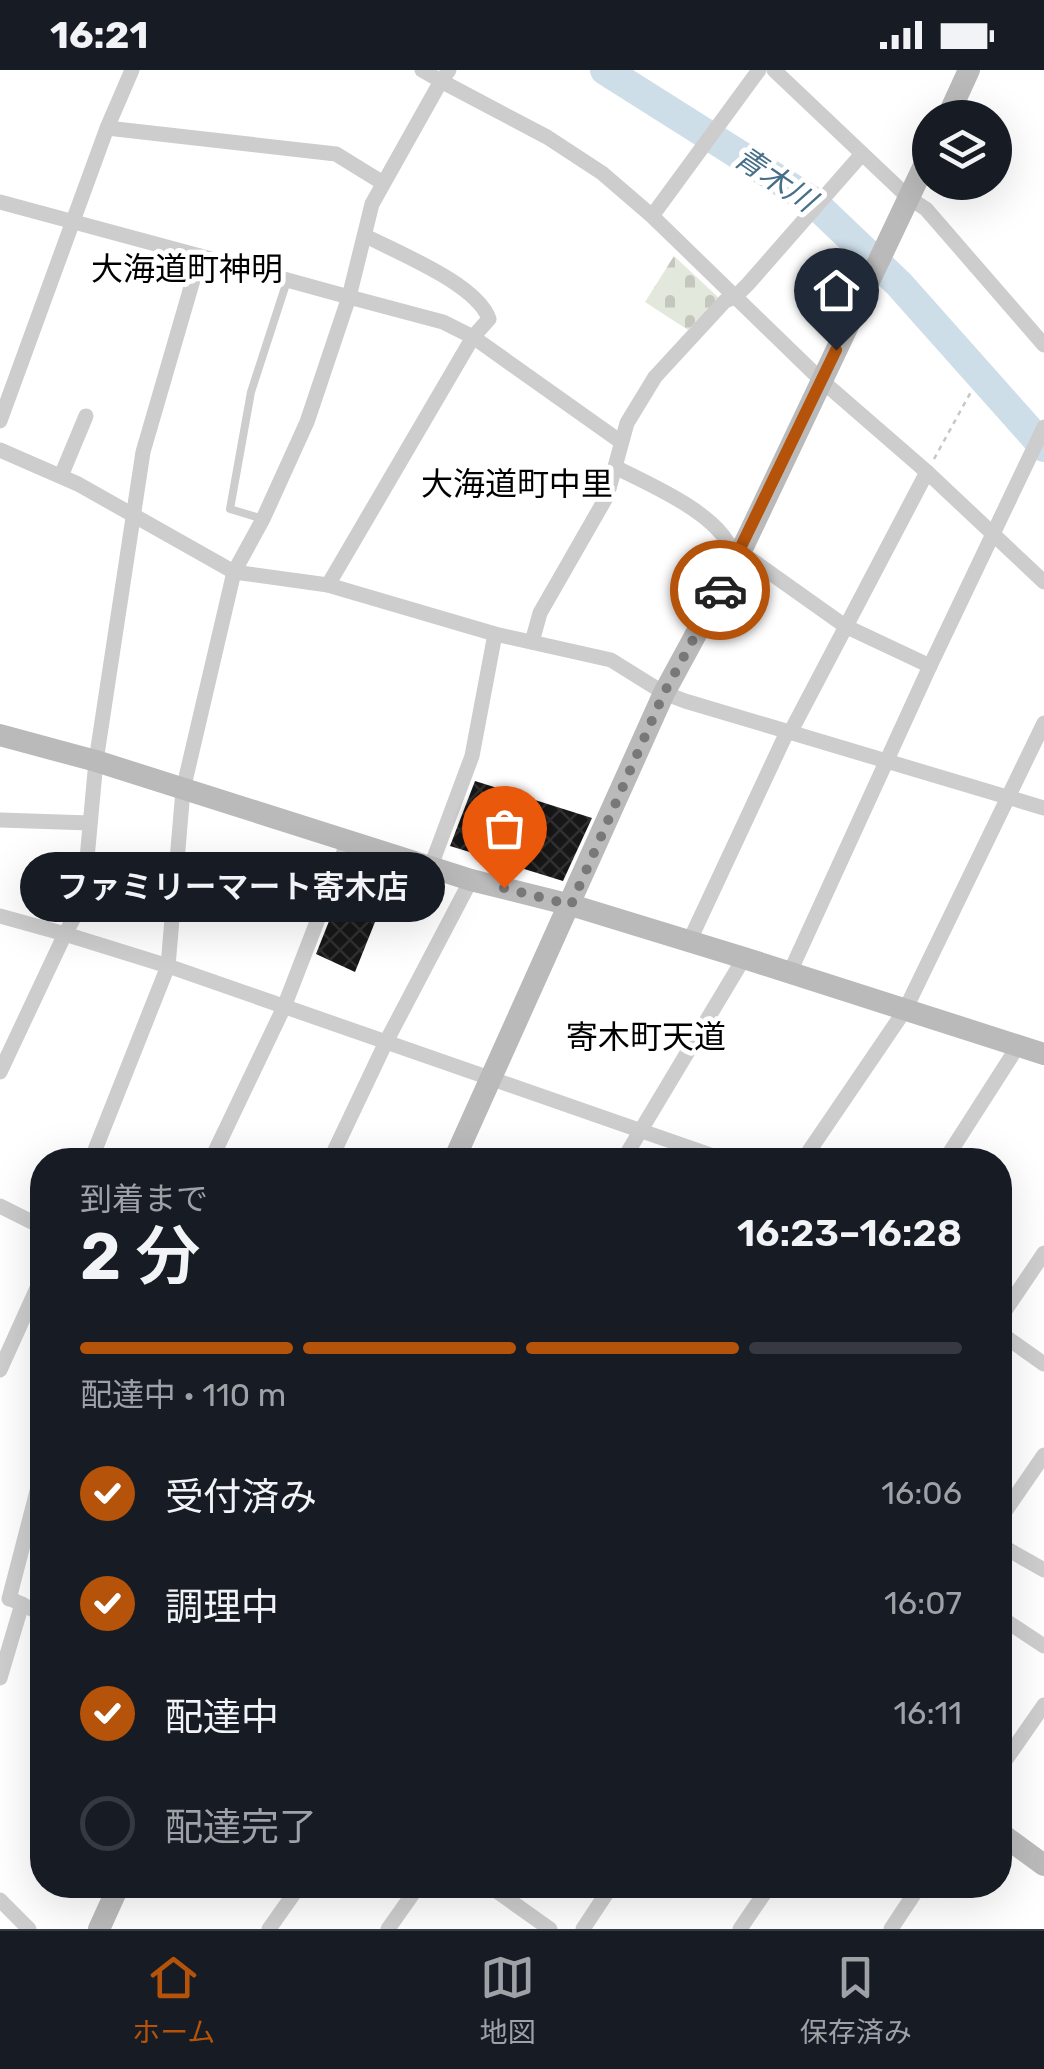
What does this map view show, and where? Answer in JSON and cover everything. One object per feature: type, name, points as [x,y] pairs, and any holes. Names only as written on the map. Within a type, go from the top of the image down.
[{"type":"street","points":[[0,421],[132,70]]},
{"type":"street","points":[[422,70],[445,76],[602,173],[652,216],[821,380],[1044,582]]},
{"type":"street","points":[[652,216],[759,70]]},
{"type":"street","points":[[774,70],[909,198],[926,209],[1044,345]]},
{"type":"street","points":[[955,100],[969,70]]},
{"type":"street","points":[[96,1148],[168,966],[183,790],[234,572],[263,519],[306,422],[350,297],[372,204],[445,76]]},
{"type":"street","points":[[108,128],[336,154],[382,183]]},
{"type":"street","points":[[532,642],[540,614],[607,496],[626,423],[655,377],[725,302],[735,297],[862,154]]},
{"type":"street","points":[[460,1148],[664,693],[741,551],[912,192]]},
{"type":"street","points":[[0,202],[443,322],[472,337],[621,442]]},
{"type":"street","points":[[328,585],[472,337],[488,318],[486,310],[454,282],[366,236]]},
{"type":"street","points":[[0,1072],[8,1037],[82,903],[96,761],[143,452],[200,256]]},
{"type":"street","points":[[60,476],[86,416]]},
{"type":"street","points":[[790,972],[1044,427]]},
{"type":"street","points":[[0,450],[60,476],[234,572],[328,585],[494,634],[611,660],[664,693],[1044,808]]},
{"type":"street","points":[[616,467],[670,496],[721,531],[728,543],[845,626],[930,666]]},
{"type":"street","points":[[689,942],[789,733],[927,472]]},
{"type":"street","points":[[431,866],[472,756],[494,634]]},
{"type":"street","points":[[812,1148],[905,1010],[1044,723]]},
{"type":"street","points":[[0,735],[96,761],[472,880],[571,905],[1044,1054]]},
{"type":"street","points":[[0,820],[90,823]]},
{"type":"street","points":[[217,1148],[284,1007],[349,839]]},
{"type":"street","points":[[336,1148],[386,1042],[472,880]]},
{"type":"street","points":[[0,916],[168,966],[690,1148]]},
{"type":"street","points":[[631,1148],[744,958]]},
{"type":"street","points":[[953,1148],[1018,1046]]},
{"type":"street","points":[[0,1206],[30,1221]]},
{"type":"street","points":[[1012,1300],[1044,1253]]},
{"type":"street","points":[[0,1370],[30,1304]]},
{"type":"street","points":[[1012,1342],[1044,1364]]},
{"type":"street","points":[[1012,1502],[1044,1455]]},
{"type":"street","points":[[0,1678],[10,1599],[30,1520]]},
{"type":"street","points":[[1012,1552],[1044,1570]]},
{"type":"street","points":[[1012,1624],[1044,1646]]},
{"type":"street","points":[[1012,1751],[1044,1705]]},
{"type":"street","points":[[1012,1842],[1044,1865]]},
{"type":"street","points":[[99,1929],[113,1898]]},
{"type":"street","points":[[269,1929],[291,1898]]},
{"type":"street","points":[[388,1929],[410,1898]]},
{"type":"street","points":[[515,1898],[550,1929]]},
{"type":"street","points":[[583,1929],[603,1898]]},
{"type":"street","points":[[740,1929],[761,1898]]},
{"type":"street","points":[[891,1929],[911,1898]]},
{"type":"street","points":[[0,1900],[29,1929]]},
{"type":"lane","points":[[263,519],[230,508],[251,392],[287,280]]},
{"type":"path","points":[[927,472],[972,390]]},
{"type":"green space","points":[[674,256],[719,298],[688,330],[645,302]]},
{"type":"building","points":[[475,781],[592,818],[563,881],[450,846]]},
{"type":"building","points":[[354,858],[395,872],[355,972],[316,954]]},
{"type":"waterway","name":"青木川","points":[[605,70],[812,201],[899,284],[1044,447]]},
{"type":"way so far","points":[[504,888],[571,905],[664,693],[720,590]]},
{"type":"place","name":"ファミリーマート寄木店","points":[[504,888]]},
{"type":"district","name":"大海道町神明","points":[[187,269]]},
{"type":"district","name":"大海道町中里","points":[[517,484]]},
{"type":"district","name":"寄木町天道","points":[[646,1037]]},
{"type":"route","points":[[720,590],[836,350]]}]
